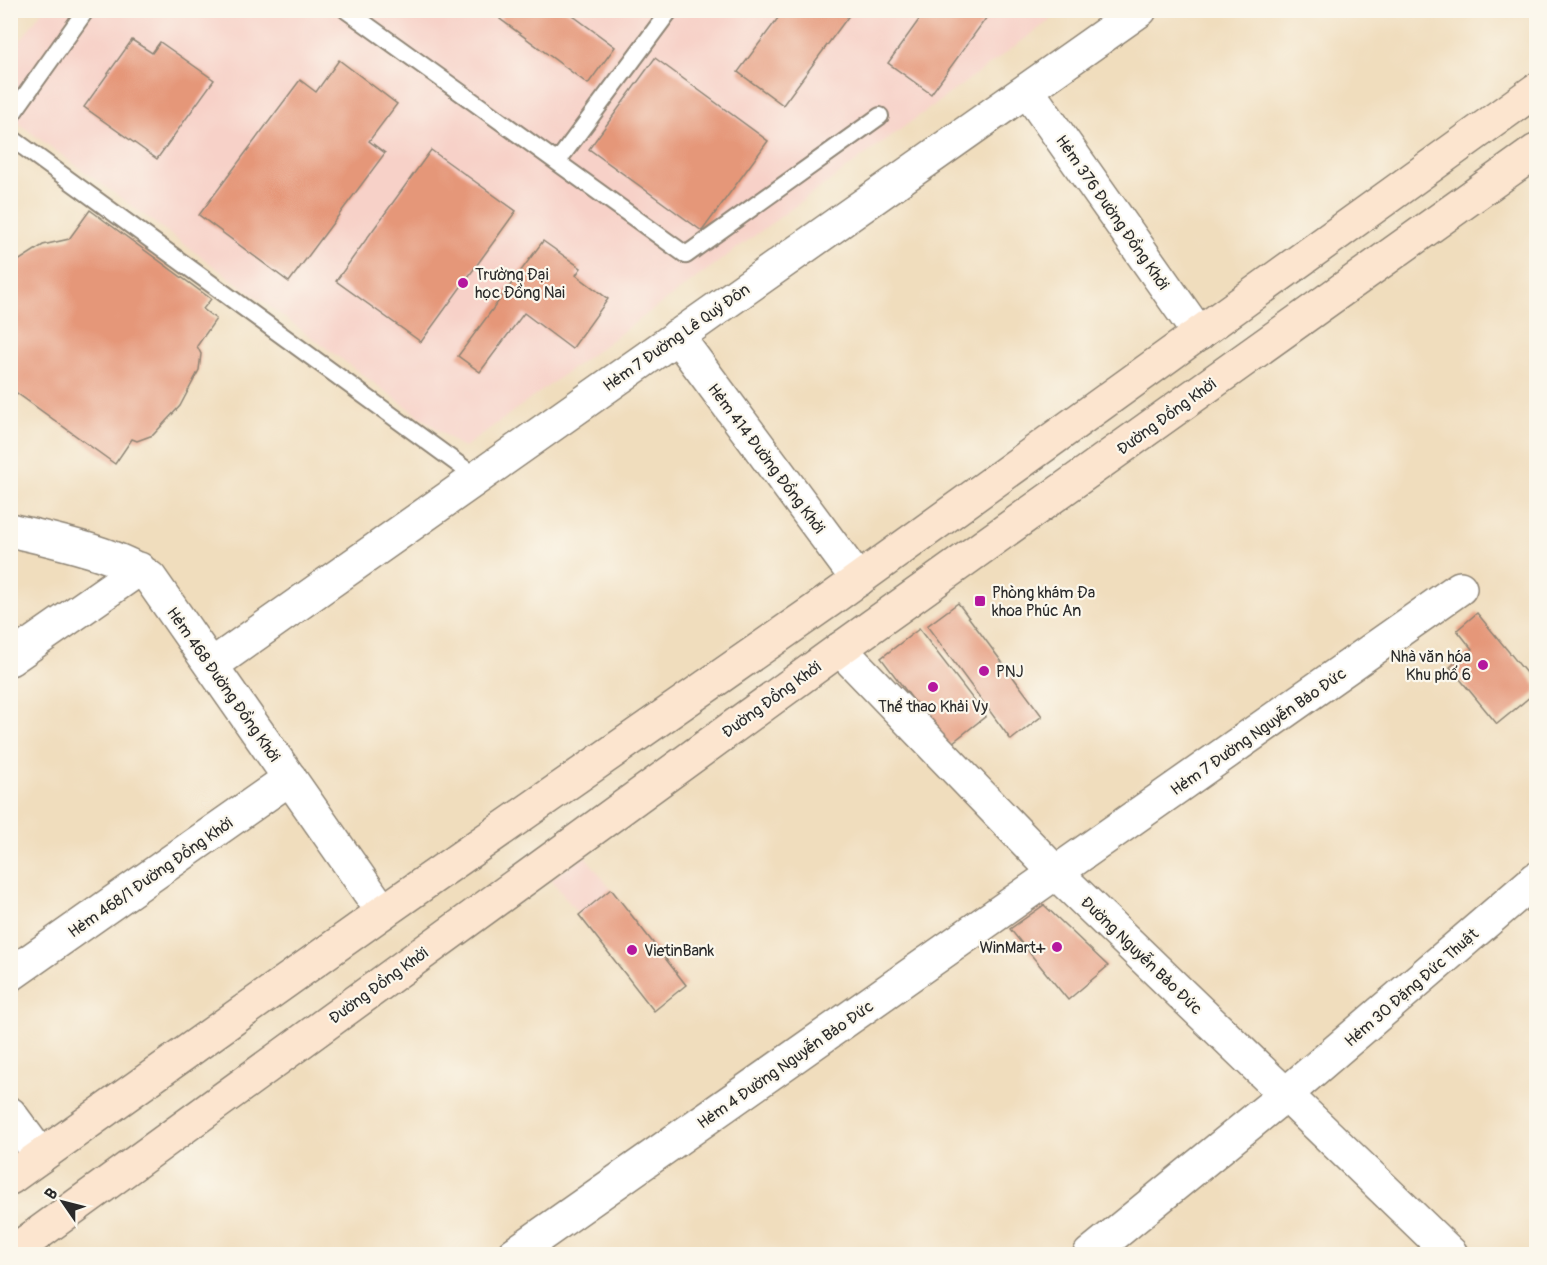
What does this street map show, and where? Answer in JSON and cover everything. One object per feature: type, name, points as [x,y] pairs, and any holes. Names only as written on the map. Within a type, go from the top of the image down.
[{"type":"main road","points":[[10,1178],[382,912],[809,615],[1536,90]]},
{"type":"main road","name":"Đường Đồng Khởi","points":[[10,1254],[840,649],[1536,151]]},
{"type":"main road","points":[[809,615],[840,649]]},
{"type":"street","name":"Hẻm 7 Đường Lê Quý Đôn","points":[[212,665],[1140,10]]},
{"type":"street","name":"Hẻm 376 Đường Đồng Khởi","points":[[1027,90],[1199,334]]},
{"type":"street","name":"Hẻm 414 Đường Đồng Khởi","points":[[677,336],[858,580]]},
{"type":"street","name":"Hẻm 468 Đường Đồng Khởi","points":[[10,530],[64,543],[139,569],[150,578],[382,912]]},
{"type":"street","points":[[10,659],[139,569]]},
{"type":"street","name":"Hẻm 7 Đường Nguyễn Bảo Đức","points":[[1056,873],[1460,588]]},
{"type":"street","name":"Đường Nguyễn Bảo Đức","points":[[840,649],[1056,873],[1450,1254]]},
{"type":"street","name":"Hẻm 468/1 Đường Đồng Khởi","points":[[10,975],[290,778]]},
{"type":"street","name":"Hẻm 4 Đường Nguyễn Bảo Đức","points":[[514,1254],[1056,873]]},
{"type":"street","name":"Hẻm 30 Đặng Đức Thuật","points":[[1090,1254],[1286,1094],[1536,879]]},
{"type":"street","points":[[10,1114],[41,1156]]},
{"type":"lane","points":[[10,117],[86,10]]},
{"type":"lane","points":[[346,10],[686,255],[880,116]]},
{"type":"lane","points":[[557,162],[670,10]]},
{"type":"lane","points":[[10,137],[476,477]]},
{"type":"shaded area","name":"Trường Đại học Đồng Nai","points":[[42,11],[1063,11],[463,448],[11,118],[11,53]]},
{"type":"shaded area","name":"VietinBank","points":[[585,856],[686,985],[654,1011],[551,879]]},
{"type":"building","points":[[506,10],[565,10],[615,47],[588,84],[500,19]]},
{"type":"building","points":[[784,10],[853,10],[783,105],[738,72]]},
{"type":"building","points":[[926,10],[992,10],[931,94],[888,63]]},
{"type":"building","points":[[132,40],[152,53],[160,42],[214,80],[157,159],[84,107]]},
{"type":"building","points":[[655,58],[768,141],[702,231],[589,149]]},
{"type":"building","points":[[339,60],[397,104],[369,141],[385,153],[289,282],[199,215],[300,80],[316,92]]},
{"type":"building","points":[[431,150],[516,211],[421,342],[336,281]]},
{"type":"building","points":[[90,210],[211,299],[203,309],[216,319],[197,346],[201,354],[199,370],[180,406],[153,435],[137,441],[132,439],[115,464],[10,388],[10,270],[18,261],[43,245],[69,239]]},
{"type":"building","points":[[543,241],[581,268],[576,275],[608,299],[572,349],[524,313],[480,372],[458,356]]},
{"type":"building","name":"PNJ","points":[[958,603],[1042,716],[1011,740],[927,626]]},
{"type":"building","points":[[1477,613],[1536,685],[1536,692],[1497,724],[1450,667],[1472,649],[1457,630]]},
{"type":"building","name":"Thể thao Khải Vy","points":[[919,629],[986,716],[948,746],[881,658]]},
{"type":"building","name":"VietinBank","points":[[611,889],[686,985],[654,1011],[579,915]]},
{"type":"building","name":"WinMart+","points":[[1044,905],[1108,966],[1068,1000],[1010,929]]},
{"type":"place","name":"Trường Đại học Đồng Nai","points":[[463,283]]},
{"type":"place","name":"Phòng khám Đa khoa Phúc An","points":[[980,601]]},
{"type":"place","name":"Nhà văn hóa Khu phố 6","points":[[1483,665]]},
{"type":"place","name":"PNJ","points":[[984,671]]},
{"type":"place","name":"Thể thao Khải Vy","points":[[933,687]]},
{"type":"place","name":"WinMart+","points":[[1057,947]]},
{"type":"place","name":"VietinBank","points":[[632,950]]}]
